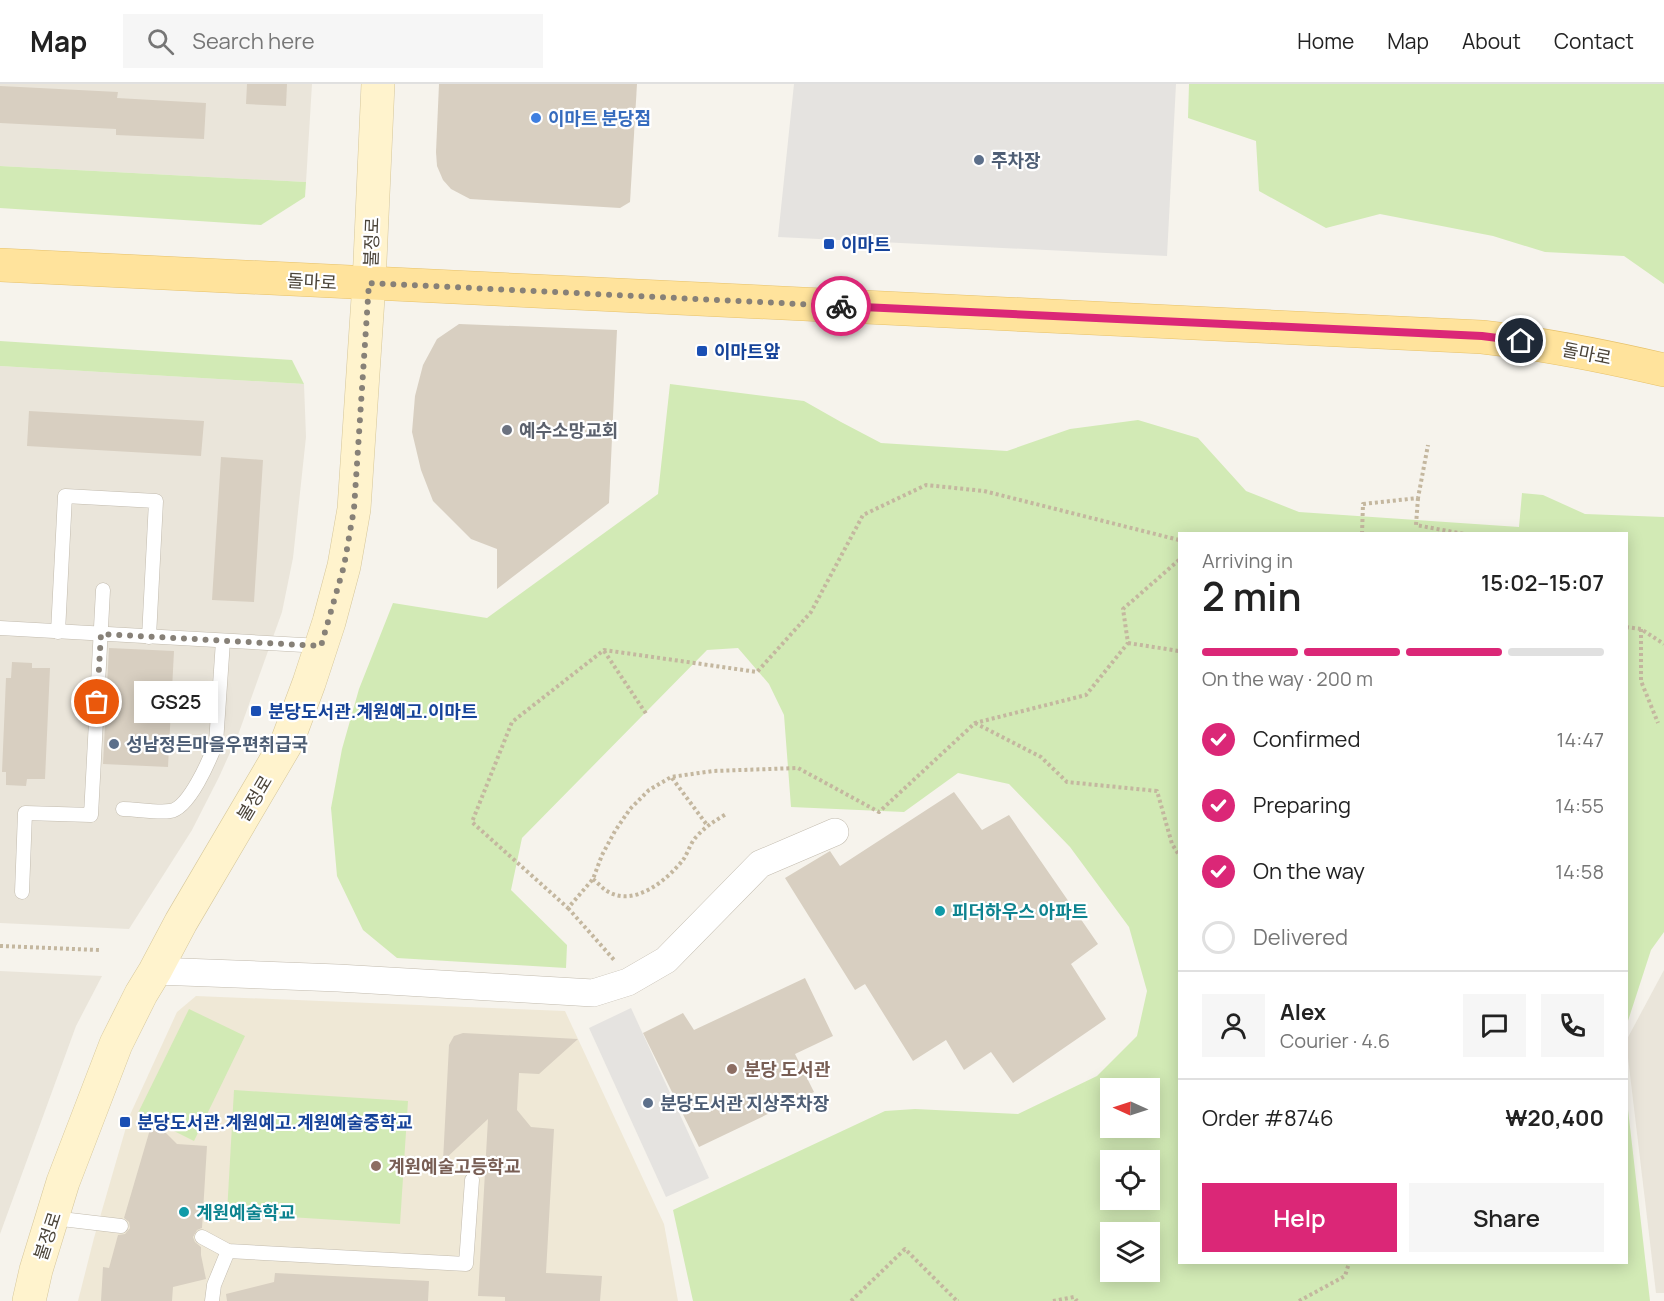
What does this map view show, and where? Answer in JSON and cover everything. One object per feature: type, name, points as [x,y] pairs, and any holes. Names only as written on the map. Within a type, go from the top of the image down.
[{"type":"main road","name":"불정로","points":[[29,1301],[36,1270],[67,1171],[116,1044],[181,921],[287,742],[321,646],[344,566],[354,509],[369,283],[378,84]]},
{"type":"main road","name":"돌마로","points":[[0,265],[1482,336],[1586,352],[1664,370]]},
{"type":"street","points":[[155,971],[338,978],[594,993],[628,982],[666,960],[693,923],[760,864],[834,832]]},
{"type":"lane","points":[[58,632],[65,496],[156,501],[149,637]]},
{"type":"lane","points":[[22,892],[25,813],[91,815],[103,590]]},
{"type":"lane","points":[[0,628],[321,646]]},
{"type":"lane","points":[[123,809],[171,811],[180,807],[194,788],[216,743],[223,641]]},
{"type":"lane","points":[[202,1237],[228,1251],[466,1264],[472,1180]]},
{"type":"lane","points":[[53,1218],[121,1226]]},
{"type":"lane","points":[[213,1301],[213,1285],[228,1251]]},
{"type":"path","points":[[1428,445],[1418,498],[1416,525],[1453,532]]},
{"type":"path","points":[[618,964],[568,908],[472,822],[512,722],[604,650],[757,672],[811,612],[863,515],[926,485],[984,490],[1178,540]]},
{"type":"path","points":[[1362,532],[1364,504],[1418,498]]},
{"type":"path","points":[[568,908],[593,879],[602,855],[630,809],[649,790],[671,777],[712,771],[798,768],[879,812],[975,723],[1086,695],[1128,643],[1123,609],[1178,561]]},
{"type":"path","points":[[1628,627],[1641,628],[1664,644]]},
{"type":"path","points":[[1641,628],[1641,681],[1658,723]]},
{"type":"path","points":[[1128,643],[1178,651]]},
{"type":"path","points":[[604,650],[646,715]]},
{"type":"path","points":[[975,723],[1041,757],[1067,782],[1157,791],[1172,844],[1178,853]]},
{"type":"path","points":[[671,777],[707,825]]},
{"type":"path","points":[[593,879],[608,892],[618,895],[629,896],[642,892],[658,884],[670,874],[684,858],[694,839],[707,825],[726,814]]},
{"type":"path","points":[[0,946],[99,950]]},
{"type":"path","points":[[851,1301],[905,1249],[959,1301]]},
{"type":"path","points":[[1299,1301],[1345,1276],[1349,1264]]},
{"type":"path","points":[[1053,1301],[1074,1297],[1077,1301]]},
{"type":"shaded area","points":[[0,84],[312,84],[306,182],[0,166]]},
{"type":"shaded area","name":"주차장","points":[[794,84],[1176,84],[1167,256],[778,237]]},
{"type":"shaded area","points":[[0,366],[304,384],[306,437],[293,558],[282,612],[238,735],[219,777],[192,830],[129,929],[0,923]]},
{"type":"shaded area","points":[[1664,970],[1664,1293],[1656,1293],[1628,1058],[1628,1037]]},
{"type":"shaded area","points":[[0,971],[102,976],[76,1026],[0,1234]]},
{"type":"shaded area","name":"계원예술고등학교","points":[[196,996],[565,1011],[664,1224],[678,1301],[78,1301],[129,1117],[177,1012]]},
{"type":"shaded area","name":"분당도서관 지상주차장","points":[[631,1008],[709,1178],[666,1197],[589,1028]]},
{"type":"green space","points":[[1189,84],[1664,84],[1664,284],[1624,256],[1545,252],[1493,236],[1380,214],[1326,228],[1259,191],[1256,141],[1188,118]]},
{"type":"green space","points":[[0,166],[306,182],[305,197],[261,225],[0,208]]},
{"type":"green space","points":[[0,341],[292,360],[304,384],[0,366]]},
{"type":"green space","points":[[670,384],[804,401],[881,443],[1007,451],[1070,429],[1138,420],[1198,438],[1246,491],[1299,512],[1519,527],[1522,493],[1543,495],[1585,514],[1664,517],[1664,932],[1651,950],[1628,1021],[1628,532],[1178,532],[1178,1264],[1628,1264],[1628,1109],[1650,1301],[693,1301],[673,1210],[885,1111],[915,1109],[1018,1114],[1097,1076],[1137,1036],[1147,991],[1129,927],[1070,847],[1009,784],[958,773],[904,812],[791,807],[784,715],[769,684],[738,648],[707,650],[522,838],[511,890],[567,945],[566,968],[397,958],[363,930],[337,876],[331,808],[342,749],[359,689],[393,603],[487,618],[658,494]]},
{"type":"green space","points":[[189,1009],[245,1036],[194,1141],[138,1113]]},
{"type":"green space","points":[[234,1090],[408,1101],[400,1224],[227,1213]]},
{"type":"building","points":[[247,84],[287,84],[286,106],[246,104]]},
{"type":"building","name":"이마트 분당점","points":[[439,84],[637,84],[630,202],[620,208],[470,199],[451,189],[443,180],[437,166]]},
{"type":"building","points":[[0,86],[118,92],[117,98],[206,103],[204,139],[116,135],[116,129],[0,123]]},
{"type":"building","points":[[459,324],[617,330],[609,503],[497,589],[497,549],[471,539],[433,501],[421,470],[412,432],[415,396],[423,365],[437,339]]},
{"type":"building","points":[[29,411],[204,421],[201,456],[27,446]]},
{"type":"building","points":[[221,457],[263,460],[254,602],[212,600]]},
{"type":"building","points":[[109,648],[174,651],[168,767],[103,764]]},
{"type":"building","points":[[12,662],[32,663],[32,668],[50,668],[45,779],[27,779],[26,786],[6,785],[6,772],[2,772],[6,678],[11,678]]},
{"type":"building","name":"피더하우스 아파트","points":[[954,792],[982,830],[1009,815],[1098,944],[1071,964],[1106,1019],[1013,1083],[991,1052],[964,1070],[946,1040],[913,1061],[865,984],[855,990],[785,878],[830,851],[840,866]]},
{"type":"building","points":[[805,978],[833,1036],[795,1054],[814,1092],[699,1147],[643,1033],[683,1013],[694,1030]]},
{"type":"building","points":[[463,1033],[578,1039],[539,1074],[519,1073],[517,1110],[531,1127],[554,1129],[546,1273],[602,1276],[600,1301],[505,1301],[505,1297],[478,1296],[488,1119],[443,1161],[449,1045],[454,1036]]},
{"type":"building","name":"계원예술학교","points":[[151,1126],[164,1131],[177,1144],[207,1146],[202,1228],[197,1230],[193,1237],[201,1247],[206,1279],[173,1287],[172,1301],[101,1301],[103,1267],[109,1268],[118,1235],[125,1234],[130,1228],[129,1222],[124,1218]]},
{"type":"building","points":[[275,1273],[429,1281],[428,1301],[227,1301],[226,1294],[274,1282]]},
{"type":"way so far","points":[[97,702],[101,634],[321,646],[344,566],[354,509],[369,283],[841,306]]},
{"type":"place","name":"이마트 분당점","points":[[536,118]]},
{"type":"place","name":"주차장","points":[[979,160]]},
{"type":"place","name":"이마트","points":[[829,244]]},
{"type":"place","name":"이마트앞","points":[[702,351]]},
{"type":"place","name":"예수소망교회","points":[[507,430]]},
{"type":"place","name":"GS25","points":[[97,702]]},
{"type":"place","name":"분당도서관.계원예고.이마트","points":[[256,711]]},
{"type":"place","name":"성남정든마을우편취급국","points":[[114,744]]},
{"type":"place","name":"피더하우스 아파트","points":[[940,911]]},
{"type":"place","name":"분당 도서관","points":[[732,1069]]},
{"type":"place","name":"분당도서관 지상주차장","points":[[648,1103]]},
{"type":"place","name":"분당도서관.계원예고.계원예술중학교","points":[[125,1122]]},
{"type":"place","name":"계원예술고등학교","points":[[376,1166]]},
{"type":"place","name":"계원예술학교","points":[[184,1212]]},
{"type":"route","points":[[841,306],[1482,336],[1521,341]]}]
